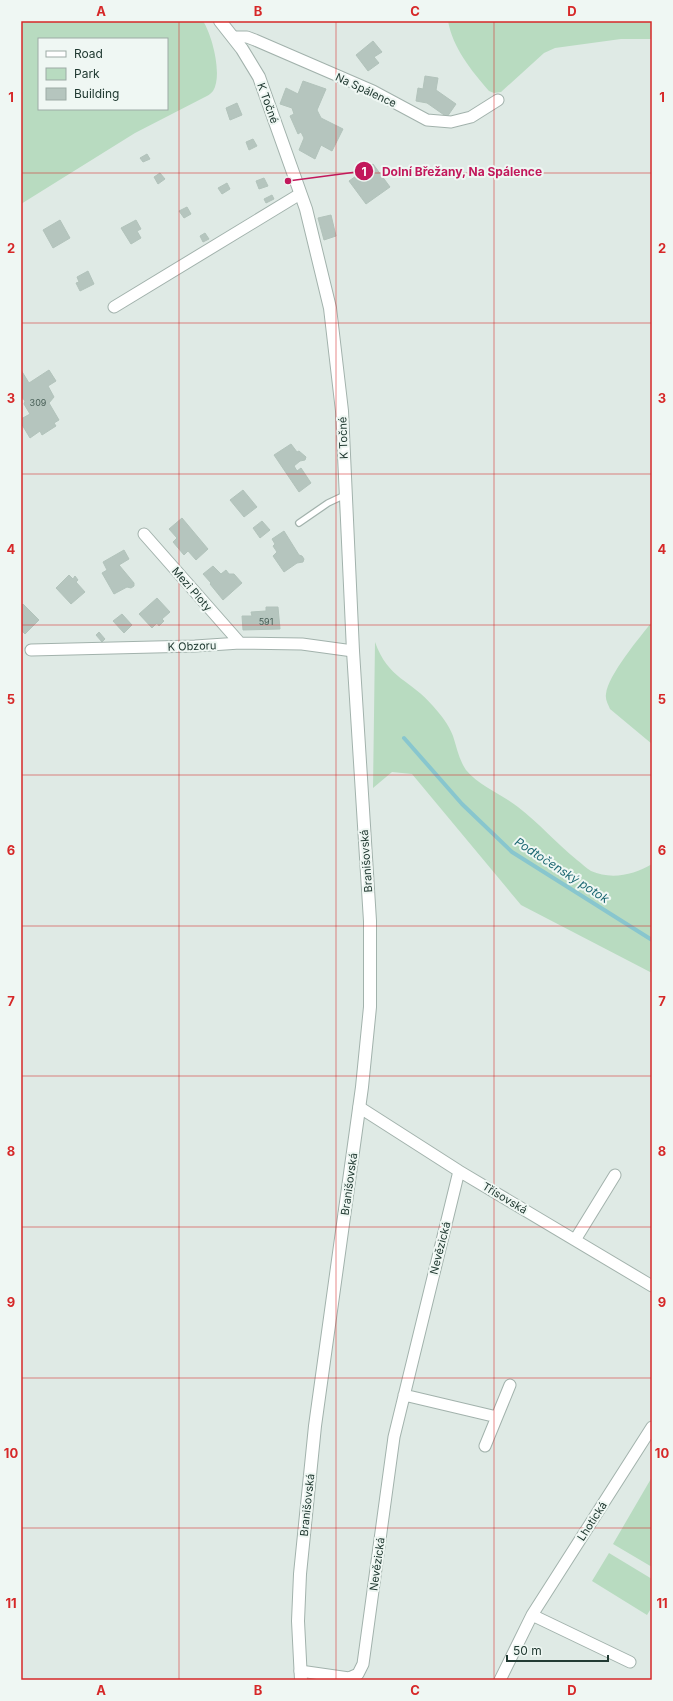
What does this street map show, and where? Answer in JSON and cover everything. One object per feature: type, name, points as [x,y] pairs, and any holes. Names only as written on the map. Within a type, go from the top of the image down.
[{"type":"street","name":"K Točné","points":[[220,21],[242,49],[259,77],[306,209],[330,308],[342,411],[355,686]]},
{"type":"street","name":"Na Spálence","points":[[233,37],[247,37],[255,40],[373,91],[427,120],[451,122],[471,118],[498,100]]},
{"type":"street","points":[[114,307],[300,194]]},
{"type":"street","name":"Mezi Ploty","points":[[144,534],[240,643]]},
{"type":"street","name":"K Obzoru","points":[[30,650],[195,646],[240,643],[302,644],[353,650]]},
{"type":"street","name":"Branišovská","points":[[301,1676],[298,1621],[301,1566],[315,1426],[359,1107],[370,1007],[370,921],[355,686]]},
{"type":"street","name":"Třísovská","points":[[359,1107],[459,1171],[652,1286]]},
{"type":"street","name":"Nevězická","points":[[301,1676],[349,1678],[358,1674],[363,1664],[394,1437],[459,1171]]},
{"type":"street","points":[[576,1240],[615,1175]]},
{"type":"street","points":[[485,1446],[510,1385]]},
{"type":"street","points":[[404,1395],[497,1417]]},
{"type":"street","name":"Lhotická","points":[[500,1680],[532,1615],[652,1427]]},
{"type":"street","points":[[532,1615],[630,1662]]},
{"type":"lane","points":[[299,523],[328,503],[345,495]]},
{"type":"green space","points":[[21,21],[203,21],[213,45],[217,66],[216,84],[213,91],[210,94],[135,133],[21,204]]},
{"type":"green space","points":[[448,21],[652,21],[652,39],[621,39],[555,48],[544,53],[501,92],[494,93],[489,91],[458,49],[450,31]]},
{"type":"green space","points":[[652,622],[652,744],[610,709],[606,696],[608,686],[618,667]]},
{"type":"green space","points":[[375,642],[386,664],[393,672],[425,697],[447,724],[466,770],[484,786],[512,802],[585,867],[599,874],[614,876],[638,871],[652,864],[652,973],[521,905],[412,774],[392,772],[373,788]]},
{"type":"green space","points":[[652,1477],[652,1567],[613,1544]]},
{"type":"green space","points":[[609,1553],[652,1579],[652,1607],[647,1615],[592,1581]]},
{"type":"building","points":[[373,41],[382,52],[374,57],[379,63],[368,71],[356,55]]},
{"type":"building","points":[[425,76],[438,78],[436,90],[456,104],[447,117],[427,103],[416,101],[418,88],[423,89]]},
{"type":"building","points":[[303,81],[326,89],[317,110],[321,118],[343,129],[332,151],[321,145],[315,159],[299,150],[304,138],[301,132],[298,134],[290,116],[294,114],[292,108],[280,104],[286,88],[298,94]]},
{"type":"building","points":[[237,103],[242,115],[230,120],[226,108]]},
{"type":"building","points":[[253,139],[257,146],[249,150],[246,142]]},
{"type":"building","points":[[147,154],[150,159],[143,162],[140,158]]},
{"type":"building","points":[[373,164],[390,187],[366,204],[349,181]]},
{"type":"building","points":[[160,173],[165,179],[158,184],[154,177]]},
{"type":"building","points":[[264,178],[268,186],[259,189],[256,181]]},
{"type":"building","points":[[227,183],[230,189],[222,194],[218,188]]},
{"type":"building","points":[[272,195],[274,199],[266,203],[264,199]]},
{"type":"building","points":[[187,207],[191,214],[184,218],[179,211]]},
{"type":"building","points":[[331,215],[336,236],[324,240],[318,218]]},
{"type":"building","points":[[60,220],[70,238],[53,248],[43,230]]},
{"type":"building","points":[[136,220],[141,229],[137,231],[141,238],[131,244],[121,228]]},
{"type":"building","points":[[205,233],[209,239],[203,242],[200,236]]},
{"type":"building","points":[[88,271],[94,284],[80,291],[76,283],[79,282],[77,277]]},
{"type":"building","points":[[21,370],[29,383],[49,370],[56,381],[48,386],[54,397],[49,403],[59,420],[54,423],[56,426],[42,435],[40,431],[30,438],[21,423],[21,419],[30,414],[24,404],[25,401],[21,396]]},
{"type":"building","points":[[291,444],[297,452],[299,451],[306,457],[305,460],[300,461],[294,466],[297,471],[301,468],[311,483],[299,492],[274,455]]},
{"type":"building","points":[[243,490],[257,507],[244,517],[230,500]]},
{"type":"building","points":[[182,518],[208,549],[196,560],[188,551],[184,555],[173,542],[177,538],[169,529]]},
{"type":"building","points":[[262,521],[270,530],[260,538],[253,528]]},
{"type":"building","points":[[284,531],[299,555],[304,559],[303,562],[297,563],[284,572],[273,556],[277,552],[273,546],[275,544],[272,539]]},
{"type":"building","points":[[124,550],[129,559],[119,565],[134,583],[134,586],[131,588],[127,587],[114,594],[102,573],[107,570],[103,562]]},
{"type":"building","points":[[213,566],[221,574],[226,570],[229,574],[234,574],[242,583],[223,600],[203,574]]},
{"type":"building","points":[[69,575],[73,579],[75,576],[78,580],[76,582],[85,592],[71,604],[56,588]]},
{"type":"building","points":[[157,598],[170,612],[162,619],[164,621],[159,626],[157,623],[152,628],[139,614]]},
{"type":"building","points":[[23,604],[39,620],[25,634],[21,630],[21,606]]},
{"type":"building","points":[[266,607],[278,607],[280,629],[243,630],[242,616],[252,616],[251,612],[266,611]]},
{"type":"building","points":[[122,614],[132,625],[124,633],[113,621]]},
{"type":"building","points":[[99,632],[105,639],[102,642],[96,635]]},
{"type":"waterway","name":"Podtočenský potok","points":[[404,738],[462,804],[512,852],[652,940]]},
{"type":"place","name":"Dolní Břežany, Na Spálence","points":[[288,181]]}]
